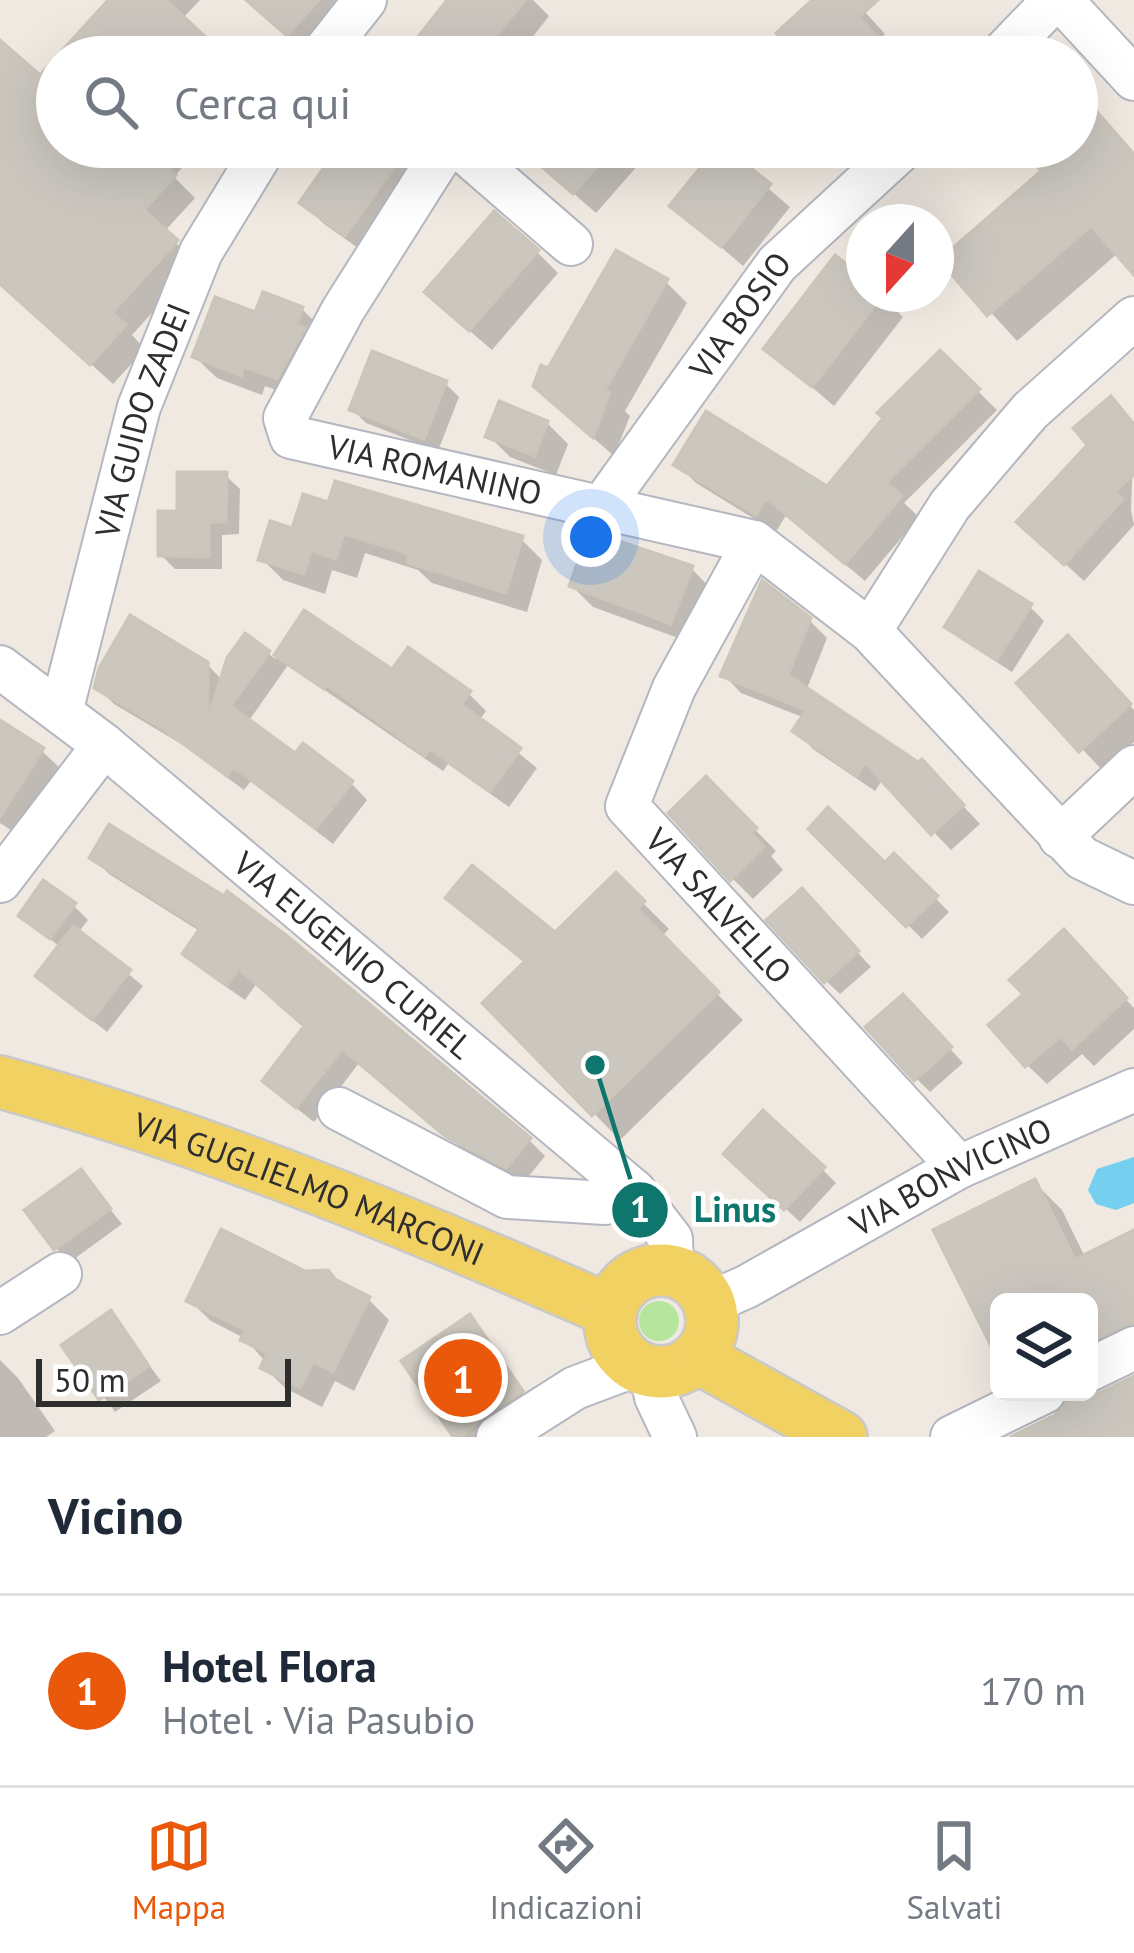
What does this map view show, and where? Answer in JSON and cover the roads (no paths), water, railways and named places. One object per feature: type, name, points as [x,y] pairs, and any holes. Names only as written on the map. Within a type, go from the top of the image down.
[{"type":"main road","name":"VIA GUGLIELMO MARCONI","points":[[0,1082],[110,1112],[436,1234],[610,1311]]},
{"type":"main road","points":[[661,1364],[711,1332],[690,1287],[640,1274],[626,1282],[610,1311],[614,1342],[661,1364],[842,1437]]},
{"type":"street","points":[[343,36],[365,0]]},
{"type":"street","points":[[1020,36],[1058,0],[1093,36]]},
{"type":"street","points":[[1098,42],[1134,79]]},
{"type":"street","name":"VIA GUIDO ZADEI","points":[[61,712],[140,407],[201,252],[252,168]]},
{"type":"street","name":"VIA ROMANINO","points":[[433,168],[343,310],[285,418],[291,437],[754,542],[870,631],[1082,858],[1134,883]]},
{"type":"street","points":[[483,168],[572,244]]},
{"type":"street","name":"VIA BOSIO","points":[[603,505],[777,263],[881,168]]},
{"type":"street","points":[[870,631],[963,489],[1030,411],[1134,318]]},
{"type":"street","name":"VIA SALVELLO","points":[[754,542],[674,688],[627,806],[969,1171]]},
{"type":"street","name":"VIA EUGENIO CURIEL","points":[[0,667],[104,745],[634,1191],[671,1239],[690,1287]]},
{"type":"street","points":[[0,881],[104,745]]},
{"type":"street","points":[[1060,837],[1134,767]]},
{"type":"street","name":"VIA BONVICINO","points":[[690,1287],[746,1287],[1134,1090]]},
{"type":"street","points":[[339,1109],[507,1198],[605,1203],[634,1191]]},
{"type":"street","points":[[0,1313],[60,1274]]},
{"type":"street","points":[[1098,1366],[1134,1348]]},
{"type":"street","points":[[498,1437],[575,1388],[661,1364],[656,1397],[675,1437]]},
{"type":"street","points":[[952,1437],[1026,1401]]},
{"type":"water","points":[[1134,1157],[1134,1203],[1116,1210],[1096,1204],[1088,1190],[1097,1169]]},
{"type":"place","name":"Linus","points":[[595,1065]]},
{"type":"place","name":"Hotel Flora","points":[[463,1378]]}]
